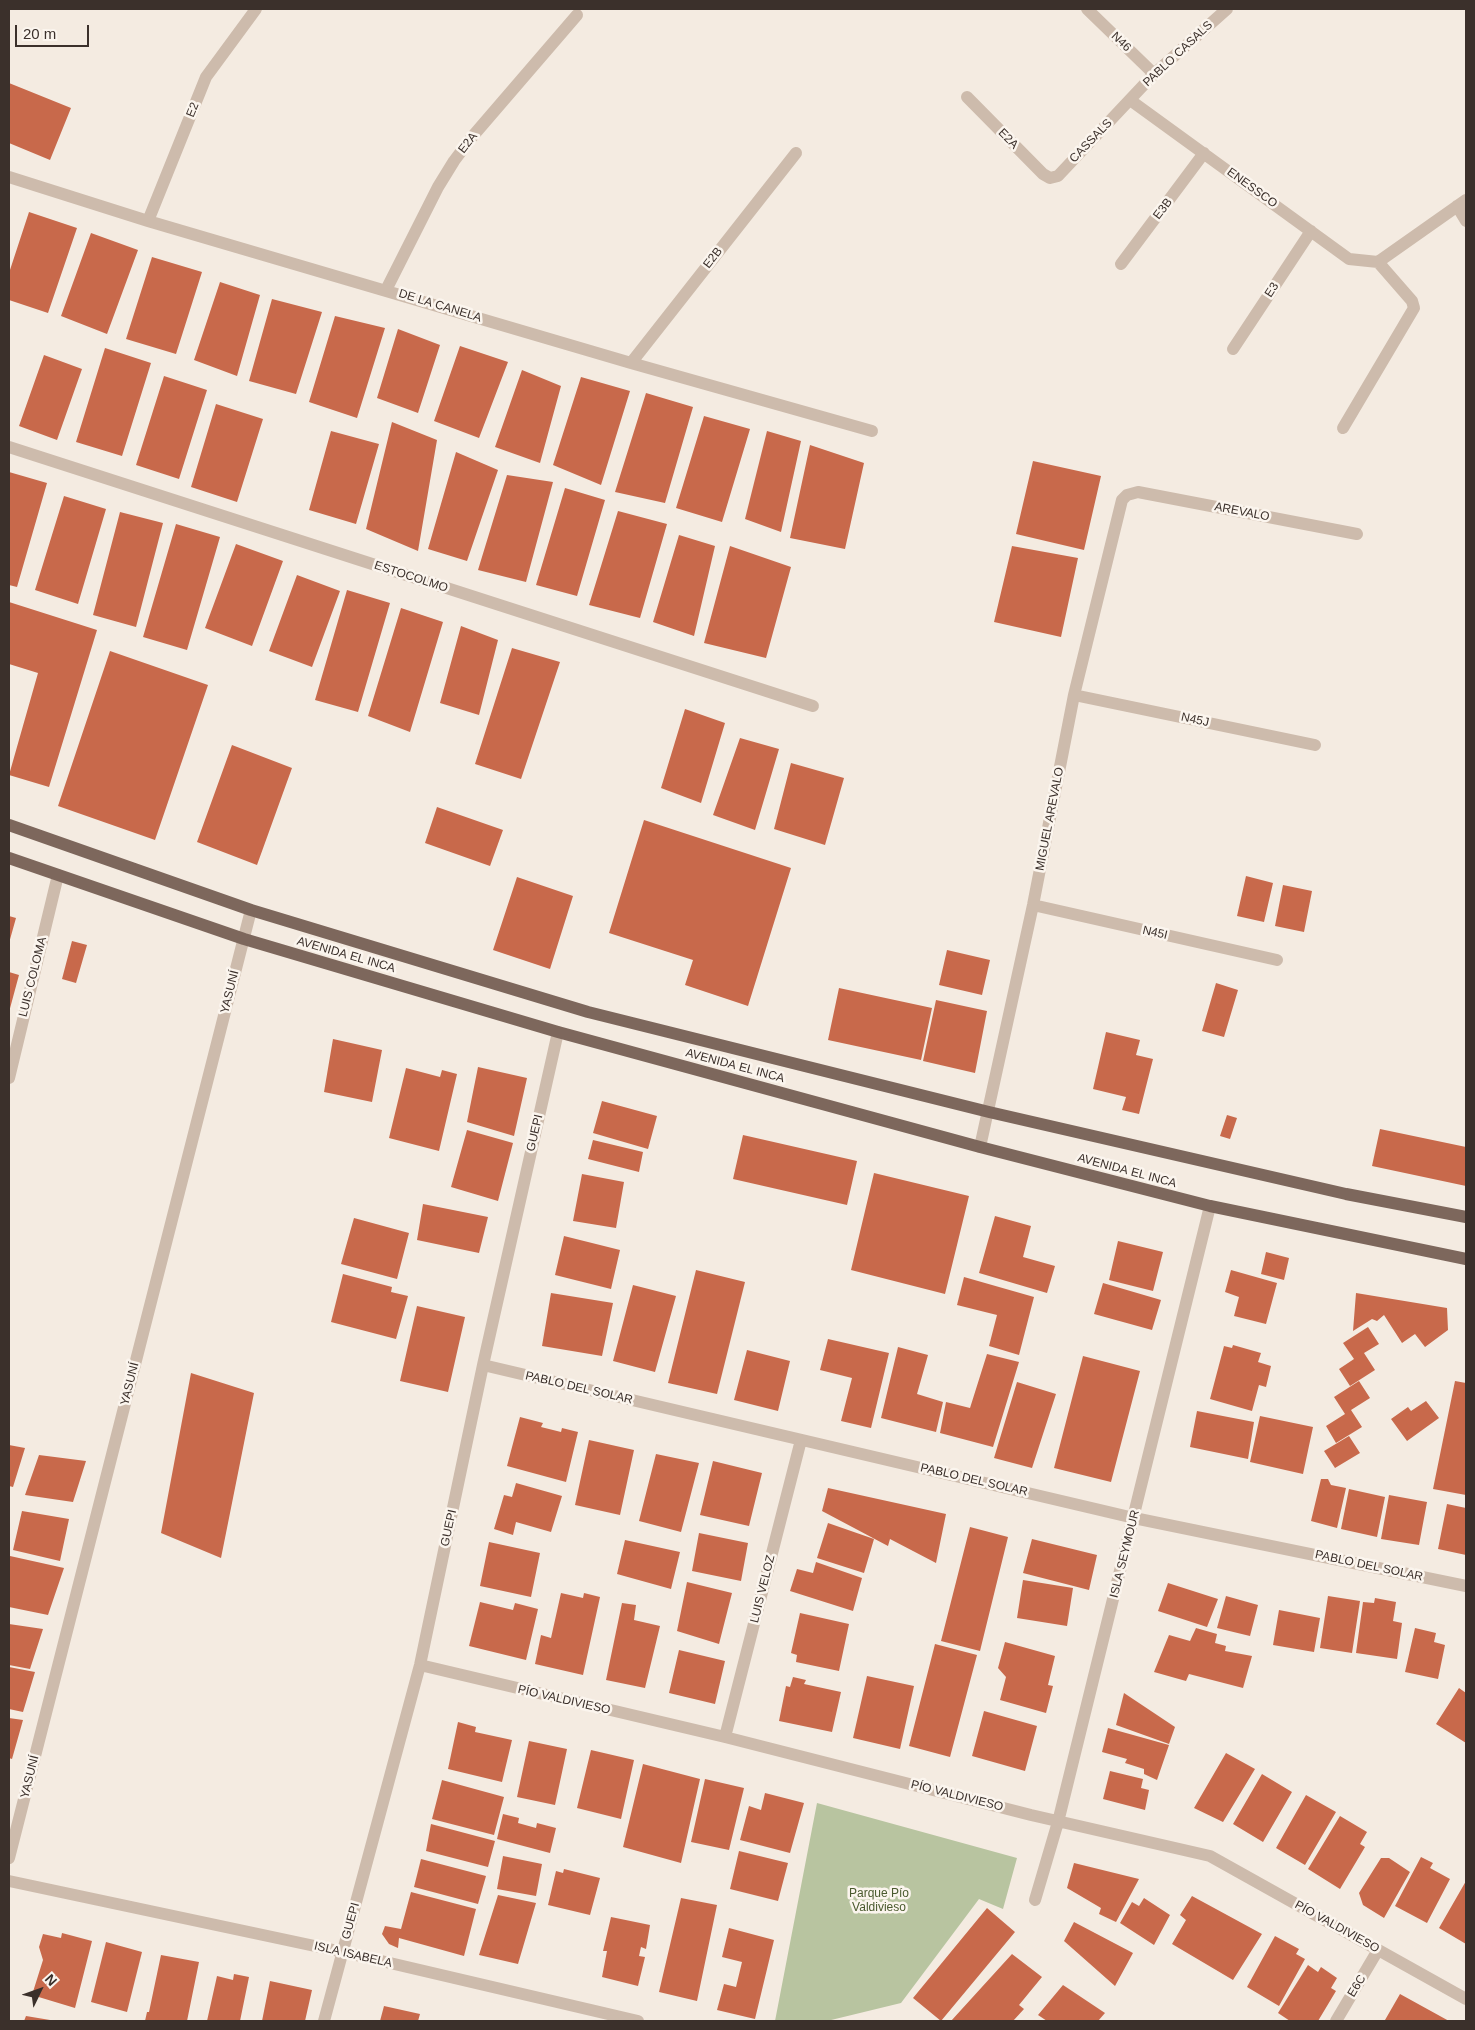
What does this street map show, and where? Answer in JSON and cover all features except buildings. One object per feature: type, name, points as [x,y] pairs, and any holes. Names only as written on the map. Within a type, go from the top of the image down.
[{"type":"main road","name":"AVENIDA EL INCA","points":[[9,825],[251,910],[588,1012],[989,1112],[1337,1192],[1466,1218]]},
{"type":"main road","name":"AVENIDA EL INCA","points":[[9,858],[244,939],[558,1032],[980,1147],[1210,1206],[1466,1259]]},
{"type":"street","name":"E2","points":[[148,221],[206,77],[256,9]]},
{"type":"street","name":"N46","points":[[1087,9],[1154,74]]},
{"type":"street","name":"PABLO CASALS","points":[[1130,100],[1154,74],[1227,9]]},
{"type":"street","name":"E2A","points":[[386,290],[438,187],[454,161],[472,137],[577,15]]},
{"type":"street","name":"E2A","points":[[967,97],[1043,174],[1050,178]]},
{"type":"street","name":"ENESSCO","points":[[1130,100],[1311,230],[1349,260],[1378,262]]},
{"type":"street","name":"CASSALS","points":[[1050,178],[1058,176],[1130,100]]},
{"type":"street","name":"E2B","points":[[631,363],[796,154]]},
{"type":"street","name":"E3B","points":[[1121,264],[1204,154]]},
{"type":"street","name":"DE LA CANELA","points":[[9,177],[148,221],[631,363],[872,431]]},
{"type":"street","points":[[1343,428],[1414,308],[1412,302],[1378,262],[1462,203],[1466,221]]},
{"type":"street","name":"E3","points":[[1233,350],[1311,230]]},
{"type":"street","name":"ESTOCOLMO","points":[[9,447],[813,706]]},
{"type":"street","name":"AREVALO","points":[[1127,495],[1138,492],[1357,534]]},
{"type":"street","name":"MIGUEL AREVALO","points":[[980,1147],[1033,905],[1074,695],[1122,500],[1127,495]]},
{"type":"street","name":"N45J","points":[[1074,695],[1315,745]]},
{"type":"street","name":"LUIS COLOMA","points":[[9,1078],[58,875]]},
{"type":"street","name":"N45I","points":[[1033,905],[1277,960]]},
{"type":"street","name":"YASUNÍ","points":[[9,1858],[251,910]]},
{"type":"street","name":"GUEPI","points":[[324,2021],[420,1665],[483,1366],[558,1032]]},
{"type":"street","name":"ISLA SEYMOUR","points":[[1035,1900],[1058,1822],[1210,1206]]},
{"type":"street","name":"PABLO DEL SOLAR","points":[[483,1366],[1134,1518],[1466,1586]]},
{"type":"street","name":"LUIS VELOZ","points":[[725,1737],[801,1440]]},
{"type":"street","name":"PÍO VALDIVIESO","points":[[420,1665],[725,1737],[1058,1822],[1210,1856],[1466,1999]]},
{"type":"street","name":"ISLA ISABELA","points":[[9,1881],[343,1952],[638,2021]]},
{"type":"street","name":"E6C","points":[[1336,2021],[1378,1950]]},
{"type":"green space","name":"Parque Pío Valdivieso","points":[[817,1803],[1017,1858],[1003,1909],[979,1899],[901,2003],[827,2021],[775,2021]]}]
